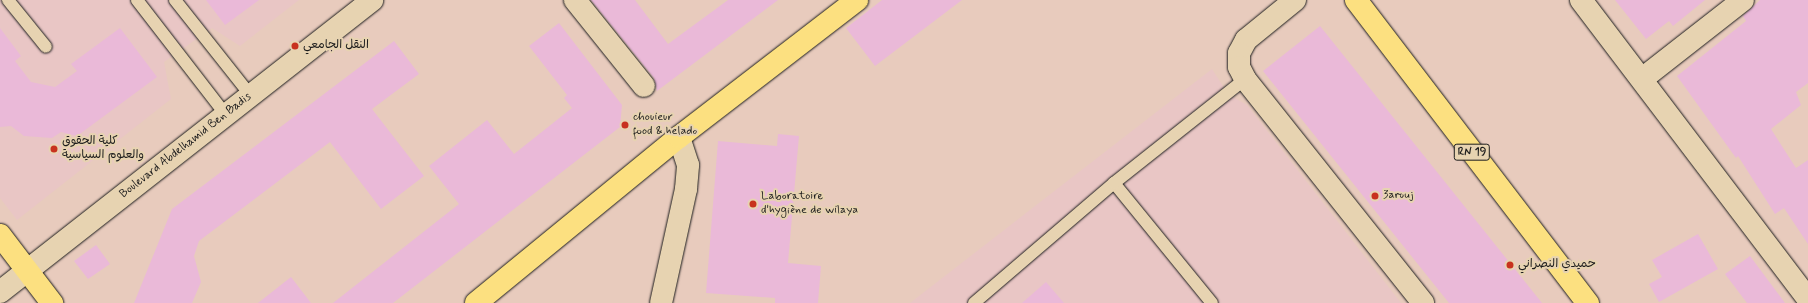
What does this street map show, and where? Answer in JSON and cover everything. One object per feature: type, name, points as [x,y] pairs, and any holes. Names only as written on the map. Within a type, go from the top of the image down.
[{"type":"main road","points":[[476,303],[679,137],[857,0]]},
{"type":"main road","name":"RN 19","points":[[1356,0],[1588,303]]},
{"type":"main road","points":[[0,235],[52,303]]},
{"type":"street","name":"Boulevard Abdelhamid Ben Badis","points":[[0,292],[372,0]]},
{"type":"street","points":[[575,0],[644,86]]},
{"type":"street","points":[[1295,0],[1246,40],[1239,53],[1239,66],[1245,79],[1423,303]]},
{"type":"street","points":[[1581,0],[1808,299]]},
{"type":"street","points":[[1642,79],[1743,0]]},
{"type":"street","points":[[661,303],[686,189],[688,165],[679,137]]},
{"type":"lane","points":[[8,0],[46,47]]},
{"type":"lane","points":[[138,0],[225,114]]},
{"type":"lane","points":[[175,0],[251,96]]},
{"type":"lane","points":[[974,303],[1114,183],[1245,79]]},
{"type":"lane","points":[[1114,183],[1212,303]]},
{"type":"shaded area","name":"كلية الحقوق والعلوم السياسية","points":[[0,0],[299,0],[240,46],[212,28],[164,62],[171,99],[17,220],[0,198]]},
{"type":"shaded area","points":[[1212,69],[1228,94],[1247,105],[1401,303],[910,303]]},
{"type":"building","points":[[206,0],[259,0],[225,25]]},
{"type":"building","points":[[591,0],[635,0],[668,44],[728,0],[778,0],[657,91],[654,78]]},
{"type":"building","points":[[882,0],[962,0],[875,66],[846,28]]},
{"type":"building","points":[[1615,0],[1705,0],[1673,26],[1669,21],[1646,39]]},
{"type":"building","points":[[1760,0],[1808,0],[1808,83],[1796,92],[1801,105],[1771,129],[1796,168],[1808,160],[1808,244],[1784,208],[1775,214],[1738,156],[1736,158],[1677,76],[1746,21],[1743,16]]},
{"type":"building","points":[[559,23],[622,105],[620,127],[393,303],[333,303],[459,204],[429,166],[487,120],[514,154],[572,108],[564,98],[567,95],[529,46]]},
{"type":"building","points":[[1320,26],[1542,303],[1449,303],[1263,71]]},
{"type":"building","points":[[0,28],[21,56],[15,61],[31,82],[55,87],[77,71],[71,64],[120,28],[157,77],[77,136],[61,132],[52,138],[24,136],[11,126],[0,127]]},
{"type":"building","points":[[394,41],[419,74],[372,109],[424,176],[381,209],[330,142],[199,241],[194,256],[201,282],[192,303],[134,303],[172,209]]},
{"type":"building","name":"Laboratoire d'hygiène de wilaya","points":[[778,134],[799,136],[788,263],[821,266],[818,303],[775,303],[775,298],[706,293],[718,141],[777,146]]},
{"type":"building","points":[[1698,234],[1718,269],[1659,302],[1649,284],[1662,277],[1652,260]]},
{"type":"building","points":[[96,245],[110,264],[88,279],[74,261]]},
{"type":"building","points":[[1750,256],[1785,303],[1747,303],[1725,274]]},
{"type":"building","points":[[291,277],[311,303],[258,303]]},
{"type":"building","points":[[1046,282],[1064,303],[1022,303]]},
{"type":"place","name":"النقل الجامعي","points":[[295,46]]},
{"type":"place","name":"chouieur food & helado","points":[[625,125]]},
{"type":"place","name":"كلية الحقوق والعلوم السياسية","points":[[54,149]]},
{"type":"place","name":"3arouj","points":[[1375,196]]},
{"type":"place","name":"Laboratoire d'hygiène de wilaya","points":[[753,204]]},
{"type":"place","name":"حميدي النصراني","points":[[1510,265]]}]
